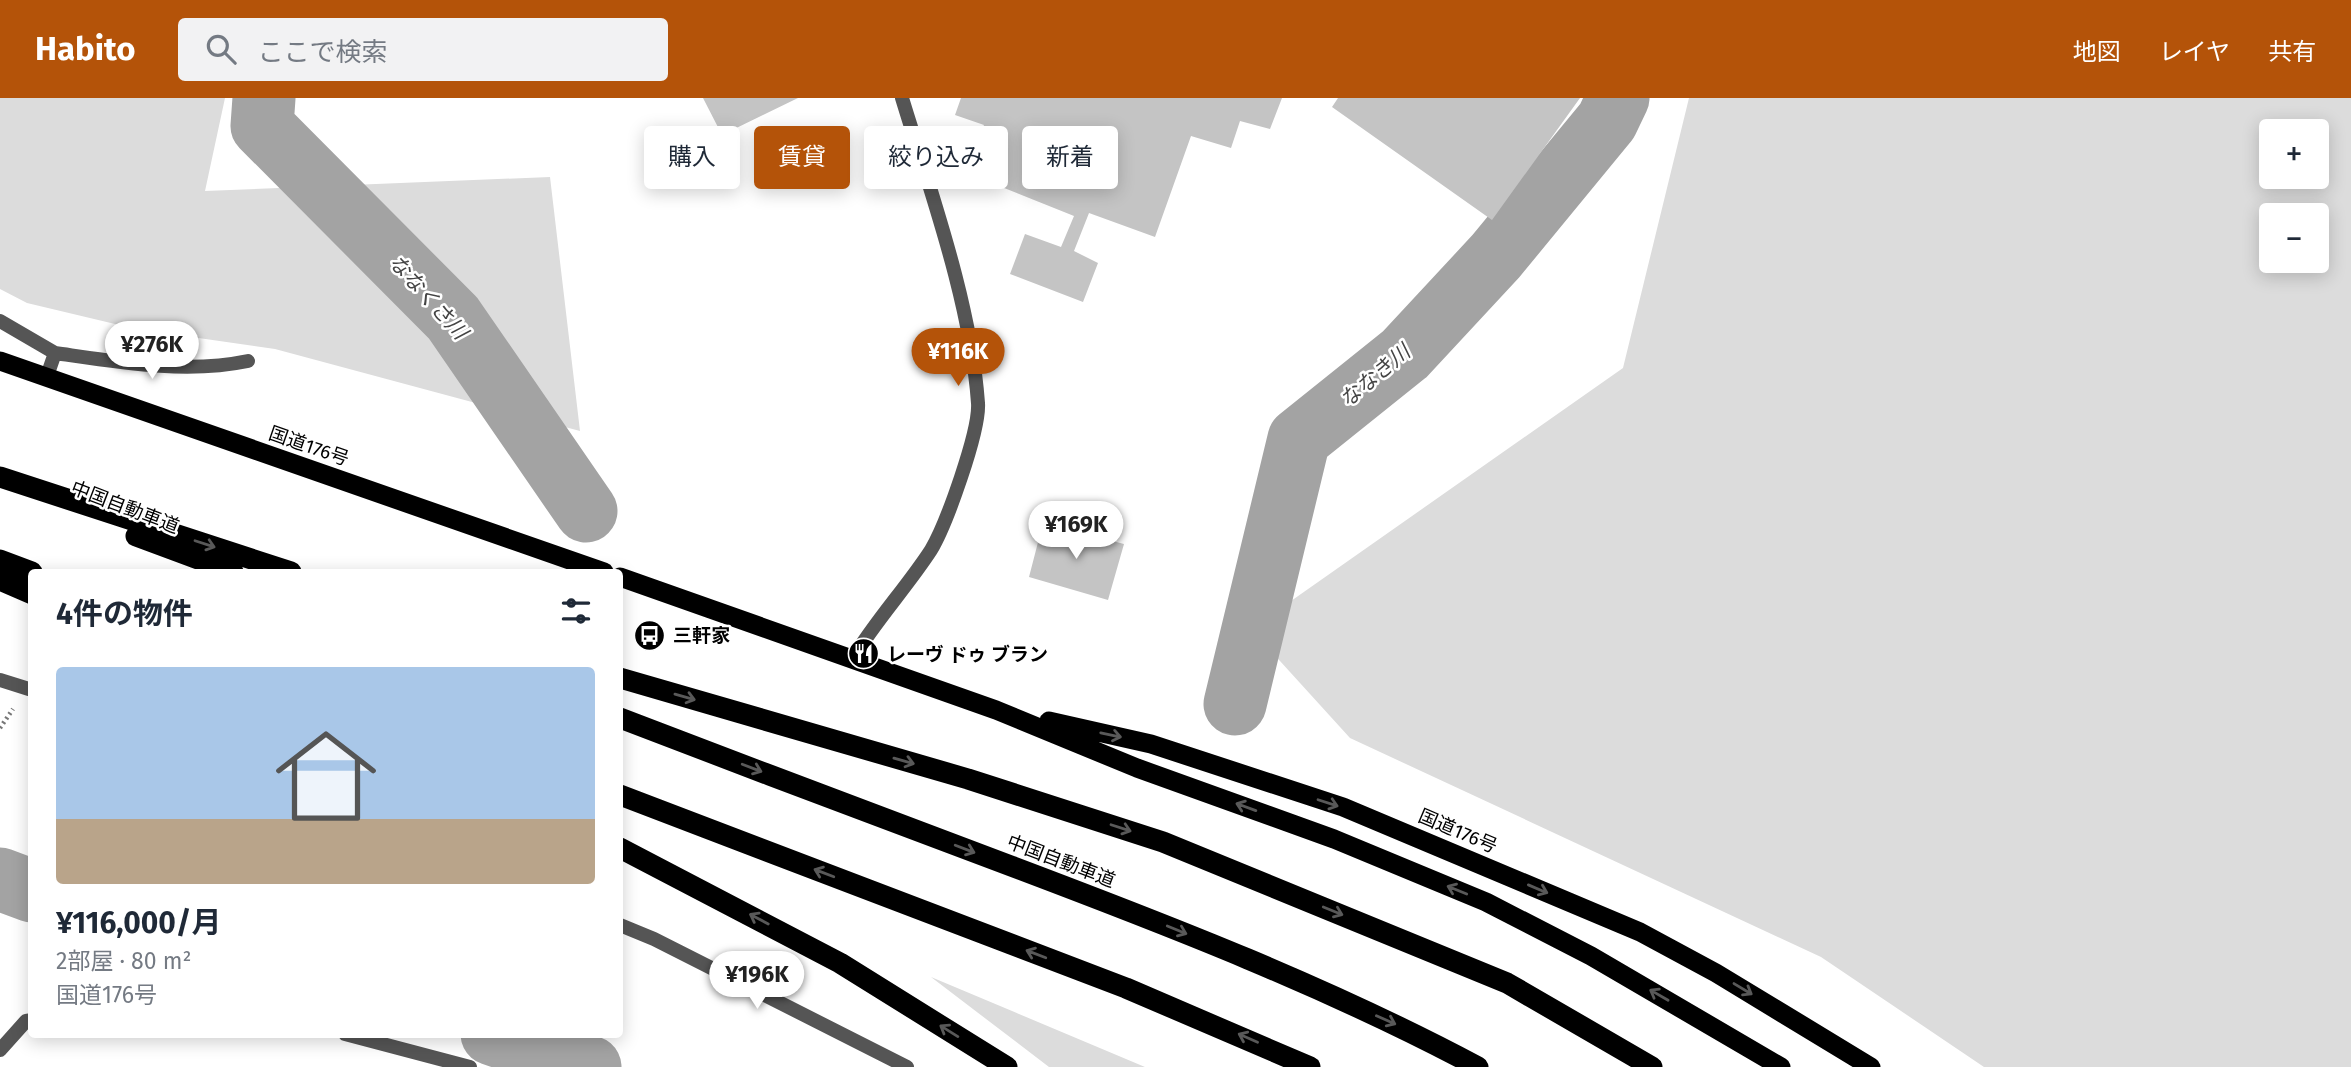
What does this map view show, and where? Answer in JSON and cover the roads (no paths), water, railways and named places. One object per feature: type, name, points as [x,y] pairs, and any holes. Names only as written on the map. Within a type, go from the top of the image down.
[{"type":"highway","name":"国道176号","points":[[0,361],[595,569]]},
{"type":"highway","points":[[0,477],[282,569]]},
{"type":"highway","name":"中国自動車道","points":[[0,484],[225,569]]},
{"type":"highway","points":[[0,560],[28,570]]},
{"type":"highway","name":"国道176号","points":[[623,579],[996,710],[1137,768],[1334,839],[1486,902],[1591,956],[1781,1067]]},
{"type":"highway","points":[[0,580],[28,592]]},
{"type":"highway","points":[[623,679],[968,779],[1163,842],[1507,983],[1652,1067]]},
{"type":"highway","name":"国道176号","points":[[996,710],[1150,744],[1342,807],[1640,932],[1716,972],[1871,1067]]},
{"type":"highway","name":"中国自動車道","points":[[623,719],[1146,917],[1278,971],[1406,1029],[1478,1067]]},
{"type":"highway","points":[[623,796],[1126,988],[1310,1067]]},
{"type":"highway","points":[[623,850],[840,963],[1007,1067]]},
{"type":"street","points":[[853,658],[874,623],[932,548],[961,481],[979,406],[961,304],[902,98]]},
{"type":"street","points":[[0,321],[55,353],[121,363],[219,367],[248,361]]},
{"type":"street","points":[[46,379],[55,353]]},
{"type":"street","points":[[0,680],[28,689]]},
{"type":"street","points":[[623,926],[654,939],[907,1067]]},
{"type":"street","points":[[0,1050],[28,1021]]},
{"type":"street","points":[[360,1038],[470,1067]]},
{"type":"waterway","name":"ななくさ川","points":[[264,98],[262,126],[453,318],[586,511]]},
{"type":"waterway","name":"ななき川","points":[[1235,704],[1299,439],[1405,354],[1496,256],[1607,121],[1618,98]]},
{"type":"waterway","points":[[0,879],[28,890]]},
{"type":"waterway","points":[[504,1038],[590,1067]]},
{"type":"place","name":"三軒家","points":[[650,635]]},
{"type":"place","name":"レーヴ ドゥ ブラン","points":[[864,654]]}]
